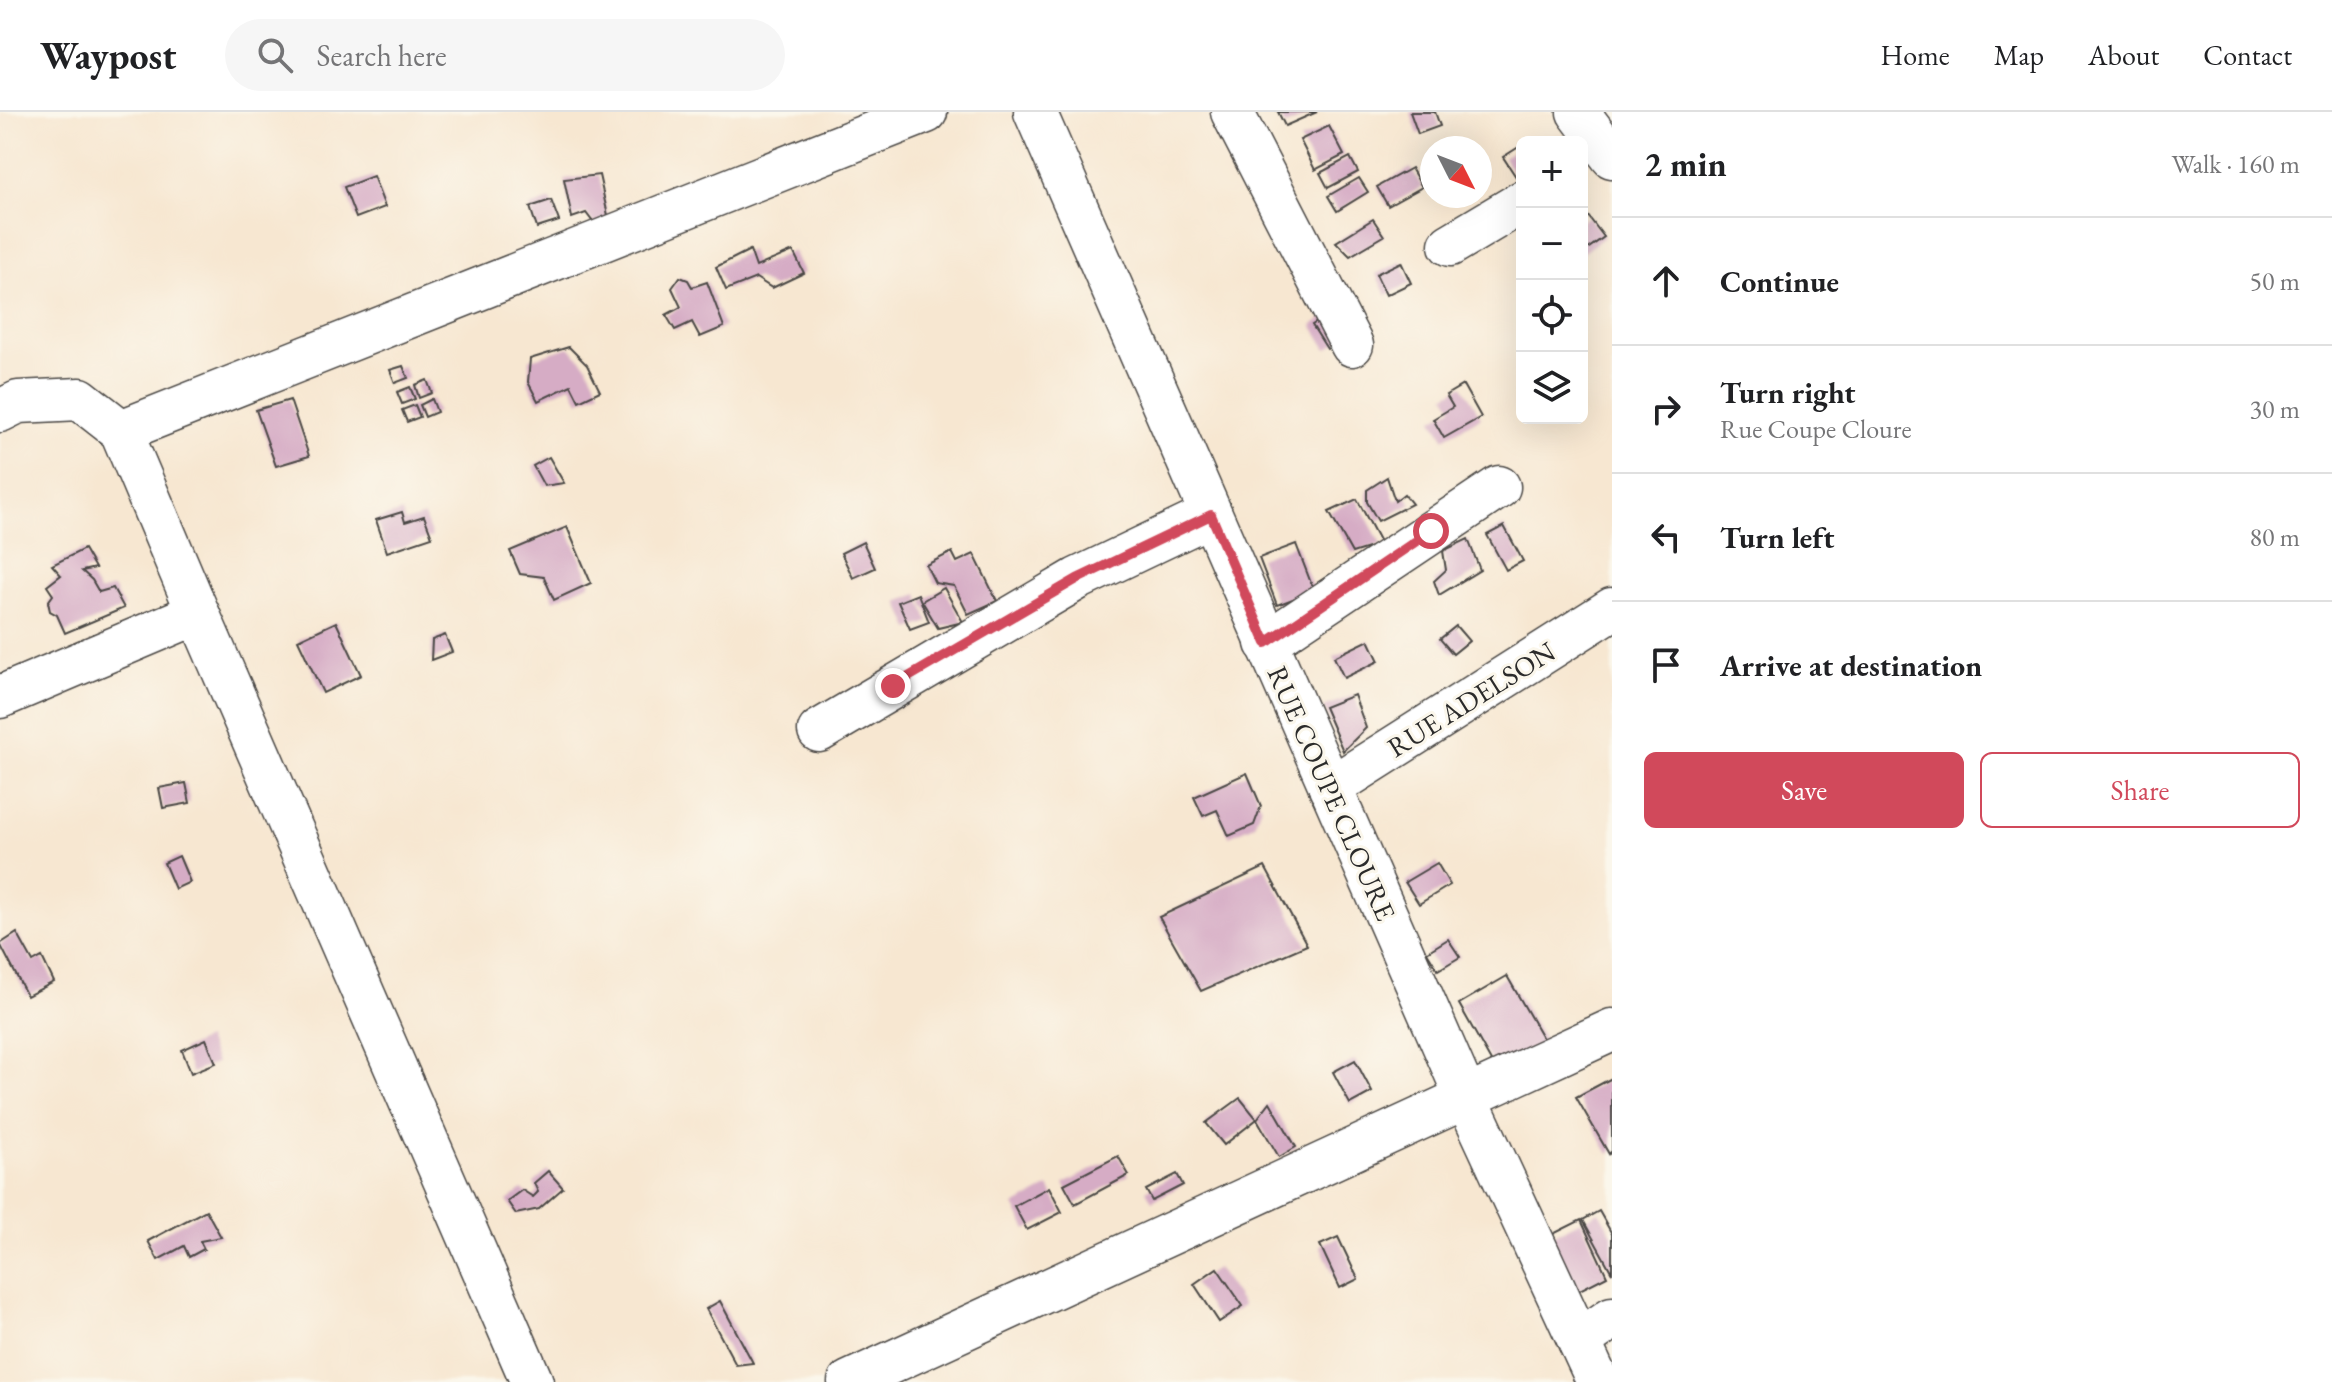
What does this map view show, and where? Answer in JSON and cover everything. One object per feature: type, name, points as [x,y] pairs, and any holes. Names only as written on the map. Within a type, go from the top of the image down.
[{"type":"street","points":[[121,431],[926,112]]},
{"type":"street","name":"RUE COUPE CLOURE","points":[[1035,112],[1466,1097],[1596,1329],[1598,1382]]},
{"type":"street","points":[[1232,112],[1352,345]]},
{"type":"street","points":[[1578,112],[1600,158]]},
{"type":"street","points":[[1450,245],[1516,206]]},
{"type":"street","points":[[0,411],[18,402],[80,399],[121,431],[532,1382]]},
{"type":"street","points":[[1266,643],[1499,487]]},
{"type":"street","points":[[819,731],[1077,579],[1211,515]]},
{"type":"street","name":"RUE ADELSON","points":[[1330,788],[1612,609]]},
{"type":"street","points":[[0,697],[198,613]]},
{"type":"street","points":[[849,1382],[1612,1030]]},
{"type":"building","points":[[1278,112],[1317,112],[1285,126]]},
{"type":"building","points":[[1410,112],[1435,112],[1440,126],[1418,134]]},
{"type":"building","points":[[1329,126],[1344,155],[1315,170],[1300,140]]},
{"type":"building","points":[[1516,149],[1516,177],[1503,157]]},
{"type":"building","points":[[1350,157],[1358,172],[1328,188],[1320,173]]},
{"type":"building","points":[[1411,168],[1420,184],[1420,188],[1388,206],[1377,187]]},
{"type":"building","points":[[599,175],[609,220],[596,226],[586,213],[572,218],[564,179]]},
{"type":"building","points":[[373,176],[385,207],[356,218],[344,187]]},
{"type":"building","points":[[1359,178],[1368,192],[1337,211],[1328,196]]},
{"type":"building","points":[[551,200],[559,221],[537,228],[530,207]]},
{"type":"building","points":[[1588,216],[1604,237],[1588,249]]},
{"type":"building","points":[[1373,219],[1384,236],[1350,256],[1336,242]]},
{"type":"building","points":[[750,250],[756,267],[793,251],[804,273],[772,288],[756,278],[726,290],[716,267]]},
{"type":"building","points":[[1401,262],[1411,283],[1386,295],[1376,274]]},
{"type":"building","points":[[680,277],[688,280],[692,287],[707,282],[724,327],[700,337],[692,322],[675,330],[666,315],[681,307],[672,288]]},
{"type":"building","points":[[1326,316],[1342,340],[1327,349],[1312,325]]},
{"type":"building","points":[[569,347],[587,365],[600,391],[579,401],[571,385],[538,401],[528,382],[530,359]]},
{"type":"building","points":[[403,366],[408,378],[395,383],[390,370]]},
{"type":"building","points":[[427,380],[432,393],[419,398],[415,385]]},
{"type":"building","points":[[1463,385],[1481,417],[1444,438],[1433,419],[1453,407],[1446,395]]},
{"type":"building","points":[[410,387],[415,399],[402,404],[397,392]]},
{"type":"building","points":[[432,399],[437,412],[425,417],[420,405]]},
{"type":"building","points":[[290,400],[309,456],[276,466],[256,410]]},
{"type":"building","points":[[415,405],[420,417],[407,422],[402,410]]},
{"type":"building","points":[[549,457],[564,483],[544,486],[533,466]]},
{"type":"building","points":[[1387,477],[1395,501],[1404,494],[1412,504],[1378,521],[1367,502],[1367,490]]},
{"type":"building","points":[[1357,499],[1381,544],[1352,553],[1329,512]]},
{"type":"building","points":[[402,512],[405,522],[424,516],[432,537],[387,552],[376,520]]},
{"type":"building","points":[[1504,526],[1523,561],[1506,570],[1487,535]]},
{"type":"building","points":[[567,527],[591,583],[554,600],[544,577],[520,574],[510,551]]},
{"type":"building","points":[[1468,539],[1480,570],[1439,595],[1434,581],[1446,570],[1443,551]]},
{"type":"building","points":[[863,542],[875,568],[853,578],[841,553]]},
{"type":"building","points":[[1296,544],[1314,591],[1277,605],[1259,558]]},
{"type":"building","points":[[84,549],[95,568],[82,571],[99,592],[113,588],[124,608],[65,633],[57,615],[50,611],[48,602],[53,595],[47,586],[61,575],[52,565]]},
{"type":"building","points":[[952,552],[957,562],[974,554],[997,601],[968,614],[954,586],[935,583],[926,565]]},
{"type":"building","points":[[944,588],[963,622],[938,628],[922,601]]},
{"type":"building","points":[[918,594],[929,622],[910,629],[898,602]]},
{"type":"building","points":[[336,622],[361,675],[323,693],[298,640]]},
{"type":"building","points":[[1456,626],[1469,641],[1453,654],[1440,639]]},
{"type":"building","points":[[445,635],[452,652],[431,660],[432,640]]},
{"type":"building","points":[[1369,640],[1379,661],[1344,678],[1334,657]]},
{"type":"building","points":[[1354,695],[1366,728],[1343,751],[1324,707]]},
{"type":"building","points":[[1247,773],[1261,806],[1254,825],[1229,836],[1217,810],[1203,816],[1194,797]]},
{"type":"building","points":[[186,783],[190,803],[163,808],[159,788]]},
{"type":"building","points":[[179,856],[190,882],[175,889],[164,863]]},
{"type":"building","points":[[1437,863],[1450,885],[1419,904],[1405,882]]},
{"type":"building","points":[[1265,867],[1307,945],[1201,991],[1159,917]]},
{"type":"building","points":[[17,933],[33,962],[42,957],[54,982],[27,996],[0,944]]},
{"type":"building","points":[[1448,939],[1460,957],[1438,970],[1427,952]]},
{"type":"building","points":[[1507,976],[1546,1044],[1497,1072],[1459,1004]]},
{"type":"building","points":[[206,1039],[216,1063],[191,1073],[182,1050]]},
{"type":"building","points":[[1355,1060],[1372,1092],[1350,1104],[1333,1072]]},
{"type":"building","points":[[1612,1078],[1612,1151],[1609,1154],[1576,1097]]},
{"type":"building","points":[[1240,1098],[1257,1119],[1224,1145],[1206,1123]]},
{"type":"building","points":[[1270,1102],[1296,1147],[1279,1157],[1257,1119]]},
{"type":"building","points":[[1118,1156],[1129,1175],[1075,1204],[1064,1184]]},
{"type":"building","points":[[548,1171],[563,1188],[539,1209],[516,1214],[507,1201],[522,1190],[533,1197],[538,1192],[534,1183]]},
{"type":"building","points":[[1177,1174],[1183,1185],[1152,1201],[1146,1190]]},
{"type":"building","points":[[1049,1187],[1062,1212],[1027,1230],[1014,1206]]},
{"type":"building","points":[[206,1210],[221,1237],[200,1241],[204,1249],[189,1257],[184,1246],[158,1260],[148,1241]]},
{"type":"building","points":[[1599,1211],[1612,1234],[1612,1273],[1583,1220]]},
{"type":"building","points":[[1581,1220],[1607,1276],[1568,1296],[1541,1240]]},
{"type":"building","points":[[1338,1237],[1358,1279],[1340,1288],[1320,1245]]},
{"type":"building","points":[[1217,1268],[1243,1306],[1219,1322],[1194,1284]]},
{"type":"building","points":[[720,1301],[753,1363],[736,1365],[706,1309]]},
{"type":"route","points":[[893,686],[1077,579],[1211,515],[1266,643],[1431,531]]}]
